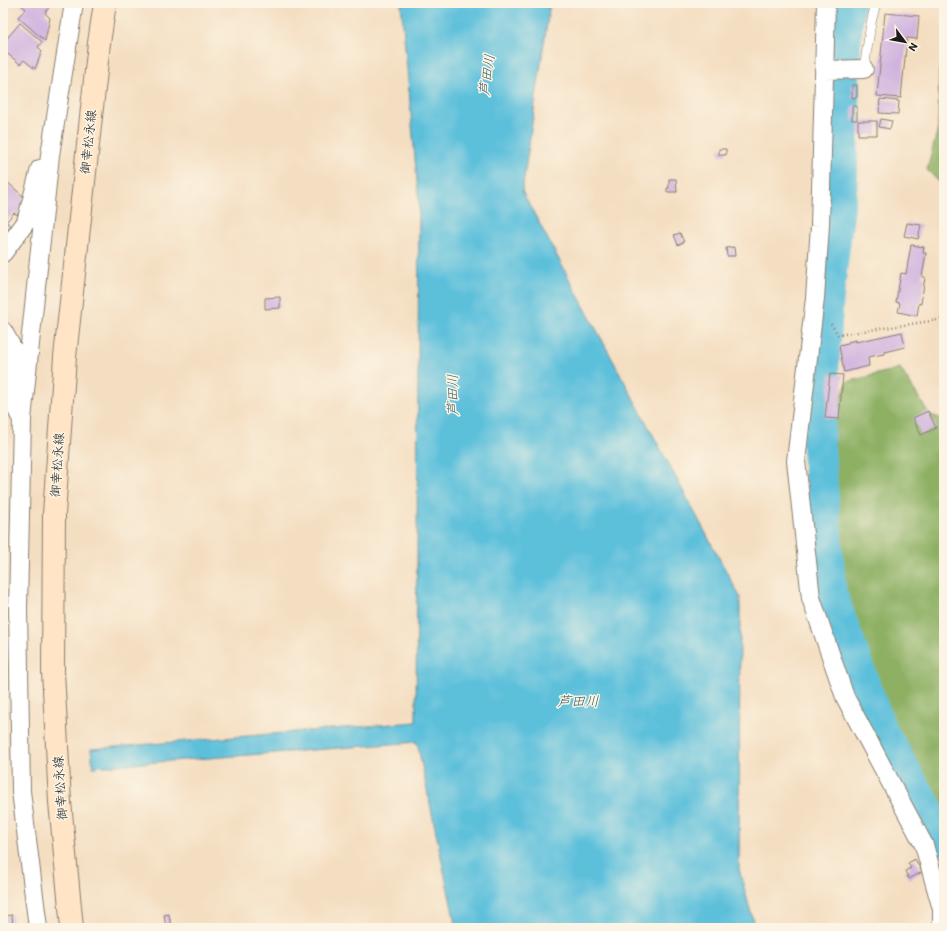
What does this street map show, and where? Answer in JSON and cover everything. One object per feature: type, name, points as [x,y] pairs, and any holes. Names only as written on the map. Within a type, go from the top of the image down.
[{"type":"main road","name":"御幸松永線","points":[[72,928],[60,802],[53,671],[54,514],[64,357],[99,42],[105,3]]},
{"type":"street","points":[[38,928],[21,791],[18,608],[22,419],[50,155],[74,3]]},
{"type":"street","points":[[826,3],[820,226],[815,298],[796,461],[811,598],[845,697],[924,845],[942,910],[942,928]]},
{"type":"street","points":[[824,70],[864,69]]},
{"type":"street","points":[[3,253],[26,222],[40,168],[50,155]]},
{"type":"street","points":[[3,331],[13,349],[12,400],[22,419]]},
{"type":"lane","points":[[864,69],[871,23],[876,3]]},
{"type":"path","points":[[815,298],[838,335],[944,319]]},
{"type":"green space","points":[[944,55],[944,187],[927,170],[938,128],[939,71]]},
{"type":"green space","points":[[900,368],[930,415],[944,419],[944,831],[867,682],[840,608],[833,420],[847,382]]},
{"type":"water","name":"芦田川","points":[[401,3],[550,3],[522,191],[740,597],[739,869],[755,928],[456,928],[417,742],[93,767],[91,749],[416,722],[419,203]]},
{"type":"building","points":[[19,3],[47,3],[50,6],[45,13],[50,18],[45,41],[18,17],[26,9]]},
{"type":"building","points":[[885,13],[919,16],[917,39],[907,38],[901,98],[877,96]]},
{"type":"building","points":[[20,23],[42,42],[38,47],[42,51],[35,69],[24,60],[20,64],[3,50],[3,43]]},
{"type":"building","points":[[852,85],[857,85],[857,97],[852,98]]},
{"type":"building","points":[[880,99],[899,101],[898,114],[879,113]]},
{"type":"building","points":[[852,106],[857,106],[857,120],[852,120]]},
{"type":"building","points":[[881,119],[892,121],[890,129],[879,127]]},
{"type":"building","points":[[858,121],[877,121],[877,135],[858,135]]},
{"type":"building","points":[[719,149],[726,149],[726,155],[719,155]]},
{"type":"building","points":[[669,179],[676,179],[677,192],[667,192],[667,188],[669,188]]},
{"type":"building","points":[[6,181],[24,197],[21,209],[17,215],[14,213],[6,222],[11,226],[3,236],[3,184]]},
{"type":"building","points":[[907,223],[921,225],[918,239],[904,236]]},
{"type":"building","points":[[680,233],[684,242],[678,245],[674,235]]},
{"type":"building","points":[[911,245],[924,247],[923,253],[926,253],[922,277],[925,277],[921,304],[919,303],[917,316],[898,312],[900,303],[896,302],[901,273],[906,274]]},
{"type":"building","points":[[734,247],[735,256],[727,256],[726,248]]},
{"type":"building","points":[[280,297],[280,308],[265,309],[265,298]]},
{"type":"building","points":[[902,332],[905,347],[884,352],[884,354],[868,357],[869,366],[844,372],[839,346],[856,340],[856,342]]},
{"type":"building","points":[[830,374],[843,375],[839,419],[825,418]]},
{"type":"building","points":[[928,411],[936,428],[921,435],[913,418]]},
{"type":"building","points":[[915,859],[922,872],[909,879],[905,871],[911,868],[908,863]]},
{"type":"building","points":[[169,914],[171,928],[166,928],[164,915]]},
{"type":"building","points":[[12,915],[13,928],[3,928],[3,916]]},
{"type":"waterway","points":[[848,3],[844,52],[841,185],[827,301],[818,442],[830,592],[880,729],[944,839]]}]
